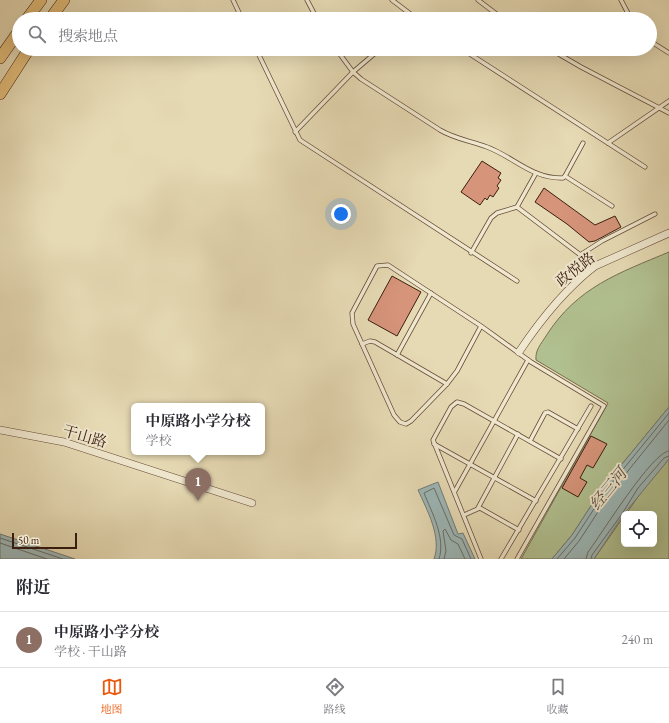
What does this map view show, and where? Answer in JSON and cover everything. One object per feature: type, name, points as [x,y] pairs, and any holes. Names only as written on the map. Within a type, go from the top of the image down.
[{"type":"main road","points":[[32,12],[41,0]]},
{"type":"main road","points":[[55,12],[64,0]]},
{"type":"main road","points":[[0,58],[12,41]]},
{"type":"main road","points":[[0,94],[24,56]]},
{"type":"street","name":"政悦路","points":[[519,352],[550,308],[572,284],[595,266],[669,233]]},
{"type":"street","name":"干山路","points":[[0,430],[64,442],[252,503]]},
{"type":"lane","points":[[233,0],[239,12]]},
{"type":"lane","points":[[307,0],[313,12]]},
{"type":"lane","points":[[392,0],[408,12]]},
{"type":"lane","points":[[478,0],[494,12]]},
{"type":"lane","points":[[621,0],[627,12]]},
{"type":"lane","points":[[657,45],[669,53]]},
{"type":"lane","points":[[259,56],[294,132],[300,140],[471,253],[517,281]]},
{"type":"lane","points":[[341,56],[353,72],[452,137],[487,147],[536,174],[550,178],[563,178],[583,143]]},
{"type":"lane","points":[[294,132],[353,72],[372,56]]},
{"type":"lane","points":[[473,56],[645,167]]},
{"type":"lane","points":[[562,56],[669,112]]},
{"type":"lane","points":[[608,143],[661,108],[669,100]]},
{"type":"lane","points":[[471,253],[491,218],[497,214],[516,207],[536,174]]},
{"type":"lane","points":[[565,176],[612,206]]},
{"type":"lane","points":[[516,207],[595,266]]},
{"type":"lane","points":[[580,255],[602,241],[655,214]]},
{"type":"lane","points":[[481,326],[457,370],[447,384],[411,421],[406,424],[400,422],[394,415],[353,324],[352,313],[377,266],[388,265],[481,326],[519,352],[528,360],[604,406],[517,559]]},
{"type":"lane","points":[[397,355],[431,293]]},
{"type":"lane","points":[[362,344],[370,341],[375,342],[447,384]]},
{"type":"lane","points":[[455,491],[528,360]]},
{"type":"lane","points":[[481,559],[455,491],[433,440],[451,407],[457,402],[464,404],[560,459]]},
{"type":"lane","points":[[501,559],[591,406]]},
{"type":"lane","points":[[530,441],[545,413],[548,412],[578,429]]},
{"type":"lane","points":[[464,515],[478,508],[518,434]]},
{"type":"lane","points":[[434,444],[471,463],[536,501]]},
{"type":"lane","points":[[478,508],[519,530]]},
{"type":"green space","points":[[669,252],[669,407],[604,486],[572,535],[552,559],[521,559],[608,403],[536,360],[536,353],[558,319],[585,293],[616,275]]},
{"type":"green space","points":[[669,459],[669,559],[594,559],[621,520],[621,547],[657,547],[657,511],[628,511],[642,491]]},
{"type":"water","name":"经三河","points":[[669,407],[669,459],[626,511],[621,511],[621,518],[594,559],[552,559],[572,535],[604,486]]},
{"type":"water","points":[[438,482],[458,534],[463,533],[475,559],[434,559],[436,551],[435,533],[418,490]]},
{"type":"water","points":[[0,534],[75,559],[0,559]]},
{"type":"building","points":[[482,161],[501,173],[498,178],[501,180],[497,186],[499,188],[493,197],[490,195],[487,200],[485,198],[480,205],[461,192]]},
{"type":"building","points":[[544,188],[595,225],[615,216],[621,227],[595,241],[589,242],[567,224],[535,202]]},
{"type":"building","points":[[392,276],[421,292],[397,336],[368,320]]},
{"type":"building","points":[[591,436],[607,444],[593,468],[587,465],[580,478],[587,482],[578,497],[562,488]]},
{"type":"place","name":"中原路小学分校","points":[[198,501]]}]
